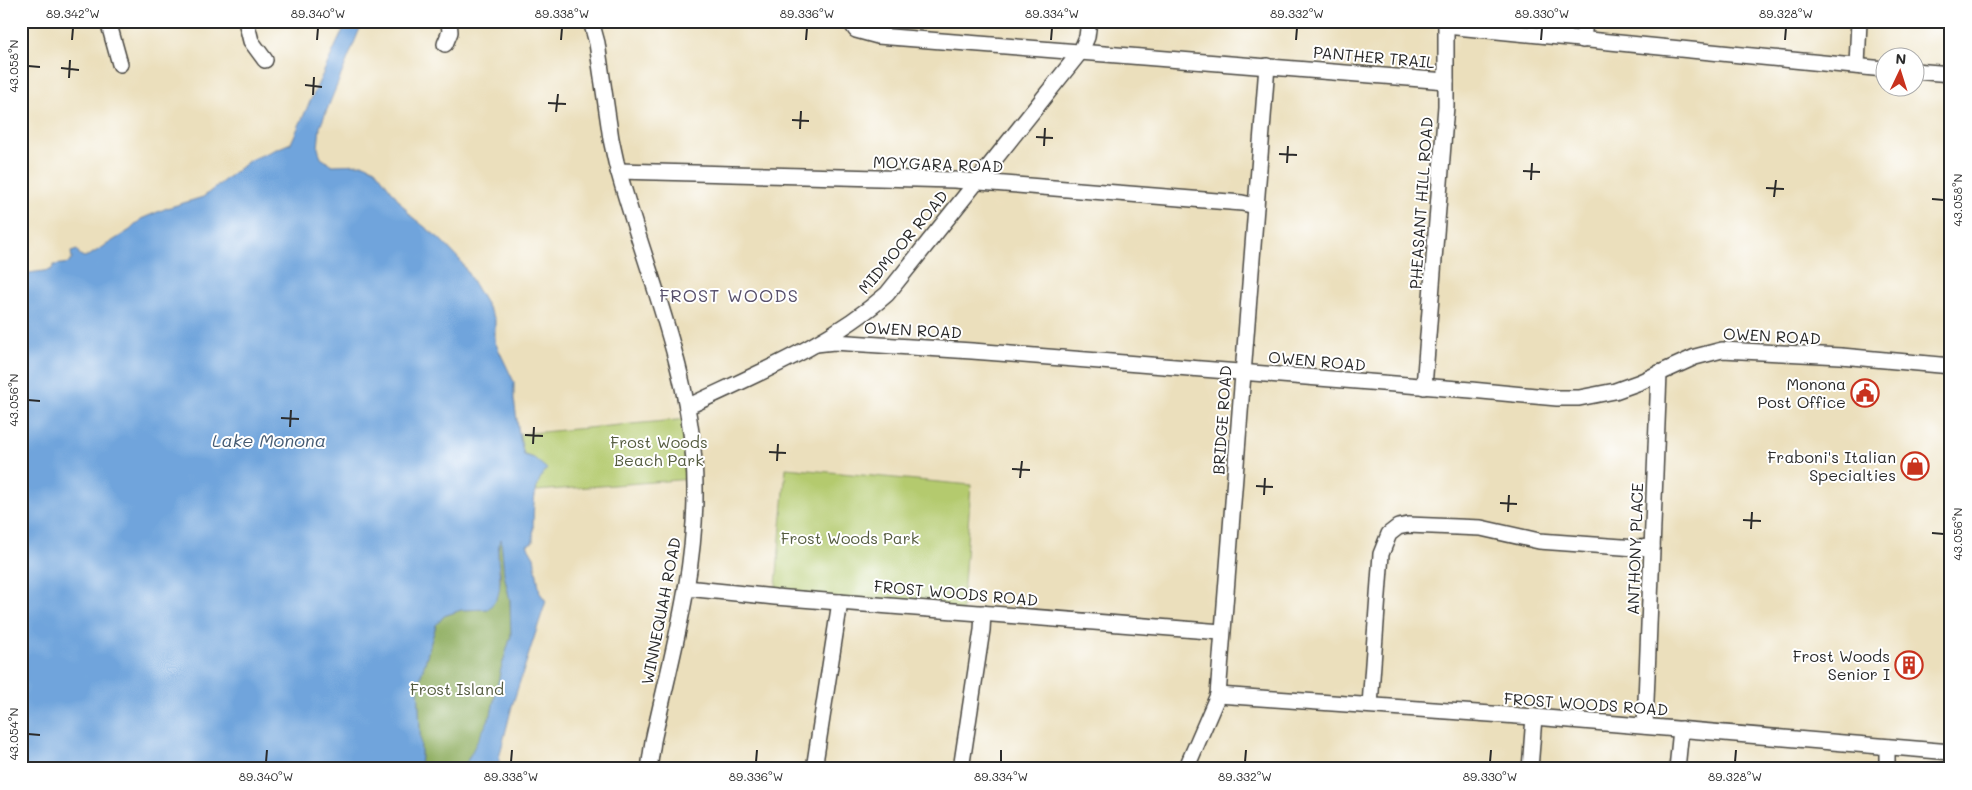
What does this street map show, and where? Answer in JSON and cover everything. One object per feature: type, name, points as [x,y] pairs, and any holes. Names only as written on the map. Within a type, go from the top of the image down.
[{"type":"street","points":[[108,21],[120,64]]},
{"type":"street","points":[[246,21],[251,41],[265,60]]},
{"type":"street","points":[[445,44],[450,32],[449,21]]},
{"type":"street","name":"WINNEQUAH ROAD","points":[[591,21],[597,43],[610,139],[680,375],[687,407],[694,462],[693,549],[653,741],[649,769]]},
{"type":"street","name":"MIDMOOR ROAD","points":[[816,344],[864,314],[887,294],[1081,51],[1087,37],[1089,21]]},
{"type":"street","points":[[1583,40],[1585,21]]},
{"type":"street","points":[[1857,66],[1859,21]]},
{"type":"street","name":"PANTHER TRAIL","points":[[852,24],[856,30],[878,36],[1446,81]]},
{"type":"street","points":[[1446,24],[1583,40],[1874,68]]},
{"type":"street","name":"PHEASANT HILL ROAD","points":[[1424,387],[1446,106],[1446,24]]},
{"type":"street","name":"BRIDGE ROAD","points":[[1186,769],[1218,694],[1267,66]]},
{"type":"street","points":[[1924,72],[1951,74]]},
{"type":"street","name":"MOYGARA ROAD","points":[[618,171],[975,182],[1242,203],[1256,206]]},
{"type":"street","name":"MIDMOOR ROAD","points":[[849,344],[864,314]]},
{"type":"street","name":"OWEN ROAD","points":[[687,407],[768,370],[816,344],[834,342],[972,351],[1542,397],[1579,398],[1615,391],[1695,357],[1722,350],[1841,356],[1951,366]]},
{"type":"street","name":"ANTHONY PLACE","points":[[1645,726],[1660,372]]},
{"type":"street","points":[[1370,705],[1378,567],[1389,534],[1398,527],[1408,525],[1481,528],[1539,541],[1652,547]]},
{"type":"street","name":"FROST WOODS ROAD","points":[[686,588],[983,614],[1222,632]]},
{"type":"street","points":[[814,769],[840,602]]},
{"type":"street","points":[[961,769],[983,614]]},
{"type":"street","name":"FROST WOODS ROAD","points":[[1218,694],[1681,728],[1951,752]]},
{"type":"street","points":[[1530,769],[1534,717]]},
{"type":"street","points":[[1677,769],[1681,728]]},
{"type":"street","points":[[1886,769],[1887,747]]},
{"type":"green space","name":"Frost Woods Beach Park","points":[[688,419],[691,479],[536,491],[539,476],[534,458],[524,455],[519,434]]},
{"type":"green space","name":"Frost Woods Park","points":[[786,468],[971,485],[962,612],[775,597]]},
{"type":"green space","name":"Frost Island","points":[[501,538],[504,574],[510,600],[511,636],[501,669],[491,715],[465,769],[420,769],[418,686],[436,625],[444,616],[461,610],[488,609],[501,579],[498,545]]},
{"type":"water","name":"Lake Monona","points":[[347,21],[363,21],[320,127],[318,148],[321,158],[332,165],[364,164],[375,169],[411,216],[440,239],[460,260],[495,319],[495,342],[514,382],[514,399],[524,455],[534,458],[547,469],[538,484],[535,494],[533,542],[527,545],[534,557],[540,593],[546,601],[512,706],[499,758],[500,769],[465,769],[464,767],[491,715],[501,669],[511,636],[510,600],[504,574],[501,539],[498,552],[500,589],[494,602],[488,609],[461,610],[444,616],[436,625],[418,686],[420,769],[21,769],[21,274],[51,270],[54,265],[69,263],[72,259],[71,252],[77,250],[84,257],[90,255],[130,230],[141,219],[167,208],[203,197],[250,160],[291,143]]},
{"type":"place","name":"Monona Post Office","points":[[1865,393]]},
{"type":"place","name":"Fraboni's Italian Specialties","points":[[1915,466]]},
{"type":"place","name":"Frost Woods Senior I","points":[[1909,665]]},
{"type":"district","name":"FROST WOODS","points":[[729,296]]}]
